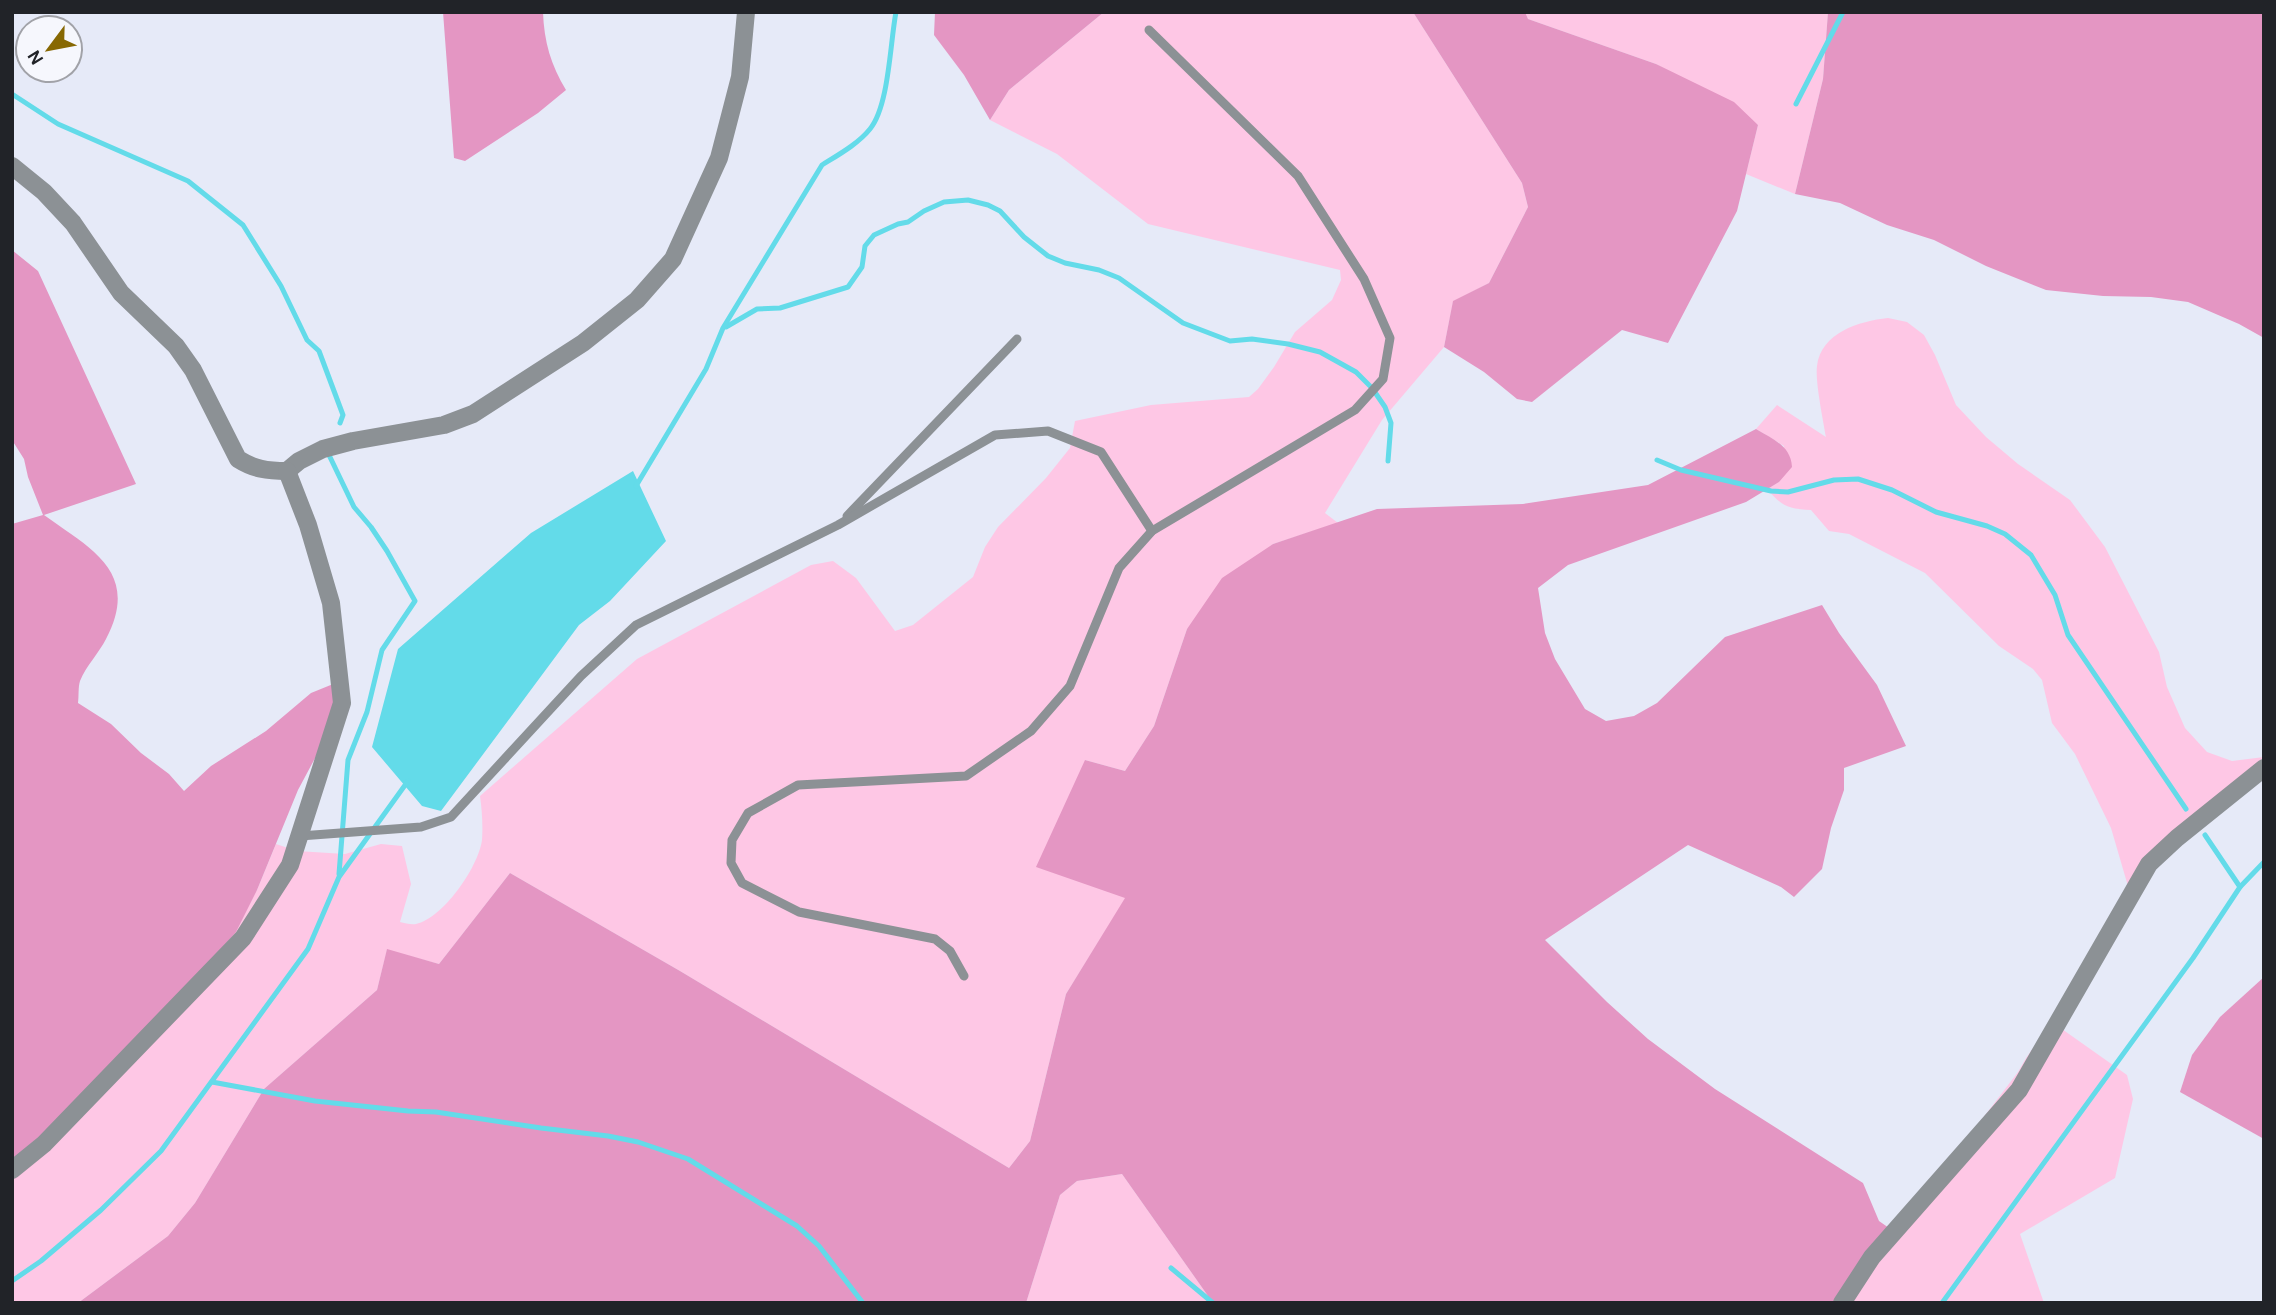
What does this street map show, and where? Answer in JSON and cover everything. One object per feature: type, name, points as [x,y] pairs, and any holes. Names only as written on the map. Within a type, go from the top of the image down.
[{"type":"street","points":[[12,166],[44,192],[73,223],[121,293],[176,346],[193,370],[238,458],[264,471],[286,471],[323,449],[444,425],[473,414],[583,343],[637,300],[673,259],[719,158],[740,77],[746,12]]},
{"type":"street","points":[[12,1170],[44,1144],[243,938],[290,865],[342,703],[331,603],[308,526],[286,471]]},
{"type":"street","points":[[1842,1303],[1872,1257],[2019,1090],[2149,864],[2186,830],[2264,768]]},
{"type":"lane","points":[[964,976],[950,951],[936,939],[799,912],[742,883],[731,863],[732,839],[748,813],[798,785],[966,776],[1031,731],[1070,686],[1119,568],[1152,531],[1355,410],[1383,379],[1390,338],[1364,279],[1298,176],[1149,30]]},
{"type":"lane","points":[[838,525],[1017,339]]},
{"type":"lane","points":[[300,836],[421,827],[451,817],[581,676],[636,625],[838,525],[995,435],[1048,431],[1101,452],[1152,531]]},
{"type":"shaded area","points":[[443,12],[543,12],[549,53],[566,90],[538,113],[465,161],[454,158]]},
{"type":"shaded area","points":[[935,12],[1104,12],[1009,90],[990,120],[964,75],[934,35]]},
{"type":"shaded area","points":[[1104,12],[1413,12],[1522,183],[1528,207],[1489,283],[1453,302],[1444,347],[1382,420],[1325,513],[1338,523],[1273,544],[1187,629],[1154,726],[1125,771],[1085,760],[1126,898],[1066,994],[1030,1141],[1009,1168],[680,971],[510,873],[439,964],[387,950],[377,990],[264,1089],[195,1203],[168,1236],[78,1303],[12,1303],[12,1161],[257,890],[276,844],[297,851],[345,854],[381,844],[402,846],[411,884],[400,922],[414,924],[426,920],[448,902],[474,864],[482,840],[480,796],[637,659],[811,565],[833,561],[856,578],[895,631],[913,625],[973,577],[985,547],[998,527],[1046,478],[1070,448],[1075,421],[1151,405],[1249,397],[1258,389],[1295,332],[1332,300],[1341,280],[1340,270],[1148,224],[1057,154],[990,120],[1009,90]]},
{"type":"shaded area","points":[[1413,12],[1525,12],[1528,19],[1656,64],[1734,102],[1758,125],[1737,211],[1668,343],[1622,330],[1532,402],[1517,399],[1484,372],[1444,347],[1453,301],[1489,283],[1528,207],[1522,183]]},
{"type":"shaded area","points":[[1525,12],[1828,12],[1823,79],[1795,194],[1746,174],[1758,125],[1656,64],[1528,19]]},
{"type":"shaded area","points":[[1828,12],[2264,12],[2264,338],[2188,302],[2046,290],[1986,266],[1934,240],[1887,225],[1840,203],[1795,194],[1823,79]]},
{"type":"shaded area","points":[[12,250],[38,271],[136,484],[44,515],[78,539],[106,565],[114,579],[118,596],[115,616],[106,639],[80,681],[78,703],[111,724],[141,753],[169,774],[184,791],[211,766],[266,731],[311,693],[343,680],[329,732],[298,790],[257,890],[236,932],[87,1104],[12,1161],[12,524],[43,515],[24,459],[12,440]]},
{"type":"shaded area","points":[[1888,318],[1907,322],[1924,335],[1956,405],[1986,437],[2018,464],[2070,500],[2105,547],[2159,652],[2167,687],[2185,728],[2207,752],[2232,761],[2264,757],[2169,836],[2130,893],[2111,828],[2075,754],[2052,723],[2042,680],[2033,669],[1999,646],[1925,573],[1849,534],[1829,531],[1811,510],[1786,506],[1767,489],[1779,482],[1784,446],[1756,429],[1777,405],[1826,437],[1817,381],[1820,355],[1826,345],[1843,331],[1865,322]]},
{"type":"shaded area","points":[[1756,429],[1785,448],[1791,460],[1792,467],[1779,482],[1746,502],[1568,565],[1538,588],[1545,633],[1555,659],[1585,709],[1606,721],[1634,716],[1657,703],[1725,637],[1822,605],[1877,685],[1906,746],[1844,768],[1844,790],[1831,828],[1822,869],[1794,897],[1781,887],[1688,845],[1545,940],[1648,1039],[1715,1089],[1863,1183],[1879,1221],[1889,1228],[1842,1303],[1213,1303],[1122,1174],[1077,1181],[1060,1195],[1026,1303],[78,1303],[168,1236],[195,1203],[264,1089],[377,990],[387,949],[439,964],[510,873],[680,971],[1009,1168],[1030,1141],[1066,994],[1125,898],[1036,867],[1085,760],[1125,771],[1154,726],[1187,629],[1222,578],[1273,544],[1377,509],[1523,504],[1648,485]]},
{"type":"shaded area","points":[[2264,977],[2264,1139],[2180,1092],[2192,1055],[2220,1017]]},
{"type":"shaded area","points":[[2052,1022],[2127,1075],[2133,1099],[2115,1178],[2020,1234],[2044,1303],[1842,1303],[2018,1072]]},
{"type":"shaded area","points":[[1122,1174],[1213,1303],[1026,1303],[1060,1195],[1077,1181]]},
{"type":"water","points":[[633,471],[666,541],[610,601],[579,625],[441,811],[422,806],[372,747],[398,649],[531,533]]},
{"type":"waterway","points":[[636,486],[706,369],[723,328],[822,165],[860,140],[876,119],[888,74],[896,12]]},
{"type":"waterway","points":[[1796,104],[1843,12]]},
{"type":"waterway","points":[[12,94],[58,124],[188,181],[243,225],[281,286],[307,340],[319,351],[343,415],[340,423]]},
{"type":"waterway","points":[[726,327],[757,309],[780,308],[848,287],[862,267],[865,246],[874,235],[908,222],[944,202],[968,200],[1000,211],[1024,237],[1048,256],[1119,278],[1183,323],[1230,341],[1252,339],[1320,352],[1356,372],[1372,388],[1385,407],[1391,423],[1388,461]]},
{"type":"waterway","points":[[329,455],[354,507],[387,551],[415,601],[382,650],[367,712],[348,760],[339,874]]},
{"type":"waterway","points":[[1657,460],[1681,470],[1771,491],[1788,492],[1834,480],[1858,479],[1892,490],[1936,512],[1987,526],[2005,534],[2031,555],[2055,595],[2068,635],[2186,809]]},
{"type":"waterway","points":[[12,1281],[41,1261],[101,1210],[161,1151],[308,949],[339,877],[408,781]]},
{"type":"waterway","points":[[2205,835],[2240,887]]},
{"type":"waterway","points":[[1942,1303],[2193,958],[2240,887],[2264,862]]},
{"type":"waterway","points":[[212,1082],[315,1101],[436,1112],[638,1142],[688,1159],[797,1226],[819,1246],[863,1303]]},
{"type":"waterway","points":[[1171,1268],[1213,1303]]}]
